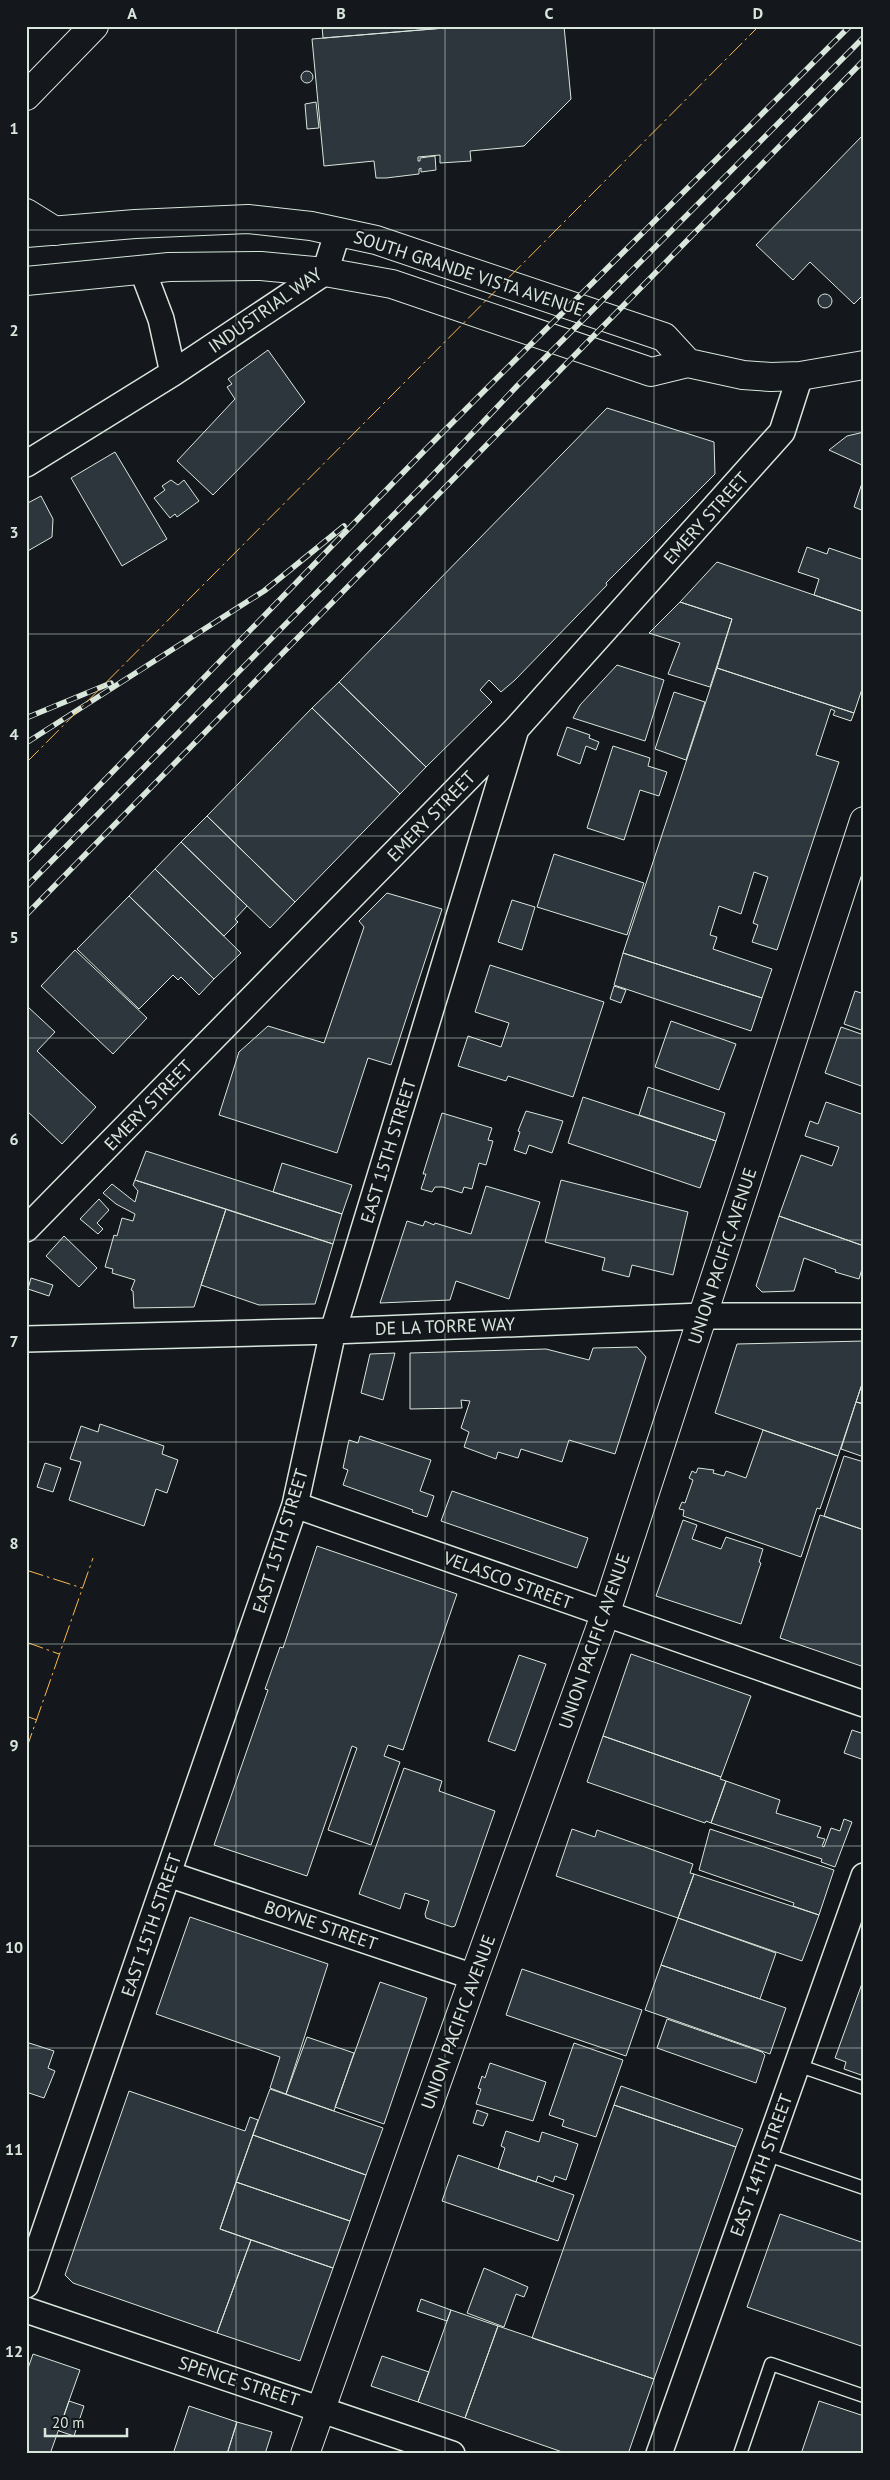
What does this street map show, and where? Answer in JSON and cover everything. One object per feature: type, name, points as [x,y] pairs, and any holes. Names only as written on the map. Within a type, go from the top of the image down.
[{"type":"street","points":[[29,95],[94,26]]},
{"type":"street","points":[[26,213],[55,231]]},
{"type":"street","name":"SOUTH GRANDE VISTA AVENUE","points":[[26,233],[135,224],[248,219],[338,231],[412,251],[664,336],[688,363]]},
{"type":"street","name":"INDUSTRIAL WAY","points":[[26,464],[172,373],[325,272],[338,231]]},
{"type":"street","name":"SOUTH GRANDE VISTA AVENUE","points":[[26,281],[93,276],[142,269],[261,266],[325,272],[392,284],[650,372],[688,363],[743,375],[800,376],[864,365]]},
{"type":"street","points":[[142,269],[161,319],[172,373]]},
{"type":"street","name":"EMERY STREET","points":[[26,1229],[516,729],[782,432],[800,376]]},
{"type":"street","name":"EAST 15TH STREET","points":[[26,2285],[295,1504],[333,1331],[516,729]]},
{"type":"street","name":"UNION PACIFIC AVENUE","points":[[305,2454],[605,1615],[864,821]]},
{"type":"street","name":"DE LA TORRE WAY","points":[[26,1339],[333,1331],[702,1316],[864,1316]]},
{"type":"street","name":"VELASCO STREET","points":[[295,1504],[605,1615],[864,1704]]},
{"type":"street","name":"BOYNE STREET","points":[[168,1874],[474,1977]]},
{"type":"street","name":"EAST 14TH STREET","points":[[659,2454],[864,1876]]},
{"type":"street","name":"SPENCE STREET","points":[[26,2310],[322,2408],[452,2454]]},
{"type":"lane","points":[[797,2065],[864,2088]]},
{"type":"lane","points":[[765,2154],[864,2188]]},
{"type":"lane","points":[[740,2454],[771,2364],[864,2396]]},
{"type":"building","points":[[322,26],[469,26],[323,38]]},
{"type":"building","points":[[469,26],[564,26],[571,99],[524,146],[470,151],[471,161],[440,163],[440,155],[418,157],[418,161],[420,161],[420,158],[435,156],[436,170],[421,172],[421,168],[419,169],[419,174],[386,178],[376,178],[374,161],[324,166],[312,39]]},
{"type":"building","points":[[305,71],[309,71],[313,77],[309,83],[305,83],[301,79],[301,75]]},
{"type":"building","points":[[316,102],[319,128],[307,129],[305,104]]},
{"type":"building","points":[[864,134],[864,294],[854,304],[810,262],[793,280],[756,245]]},
{"type":"building","points":[[822,294],[828,294],[832,301],[828,308],[822,308],[818,304],[818,298]]},
{"type":"building","points":[[268,350],[305,402],[213,495],[177,461],[235,399],[227,387],[232,384],[228,379]]},
{"type":"building","points":[[607,408],[714,442],[715,474],[606,583],[607,585],[515,680],[501,692],[489,680],[480,690],[492,702],[426,767],[339,682]]},
{"type":"building","points":[[864,432],[864,466],[829,450],[847,436]]},
{"type":"building","points":[[115,452],[167,539],[122,566],[71,478]]},
{"type":"building","points":[[864,477],[864,511],[854,507]]},
{"type":"building","points":[[171,480],[178,485],[184,480],[199,501],[177,517],[175,514],[170,518],[154,498],[165,490],[162,486]]},
{"type":"building","points":[[41,496],[53,519],[52,537],[26,552],[26,504]]},
{"type":"building","points":[[807,547],[827,554],[829,548],[864,560],[864,612],[814,595],[819,579],[798,572]]},
{"type":"building","points":[[717,562],[864,612],[864,683],[854,713],[717,668],[732,619],[680,602]]},
{"type":"building","points":[[680,602],[732,619],[710,687],[668,674],[680,643],[649,633]]},
{"type":"building","points":[[617,665],[664,680],[645,741],[573,718],[580,705]]},
{"type":"building","points":[[717,668],[854,713],[851,721],[833,715],[835,711],[831,709],[816,755],[839,762],[777,950],[752,942],[758,925],[753,923],[768,877],[754,872],[741,914],[719,906],[710,935],[717,937],[713,949],[772,969],[762,998],[623,953]]},
{"type":"building","points":[[339,682],[426,767],[400,794],[312,708]]},
{"type":"building","points":[[674,692],[705,702],[686,760],[655,749]]},
{"type":"building","points":[[312,708],[400,794],[295,902],[207,816]]},
{"type":"building","points":[[567,727],[590,735],[589,738],[599,742],[596,750],[586,746],[580,764],[557,755]]},
{"type":"building","points":[[613,746],[650,758],[648,766],[667,772],[659,796],[640,790],[624,840],[587,828]]},
{"type":"building","points":[[207,816],[295,902],[270,928],[181,842]]},
{"type":"building","points":[[181,842],[247,906],[235,919],[238,922],[224,936],[155,869]]},
{"type":"building","points":[[554,854],[644,883],[627,935],[537,907]]},
{"type":"building","points":[[155,869],[241,953],[214,979],[129,896]]},
{"type":"building","points":[[387,893],[442,909],[391,1065],[368,1058],[337,1153],[219,1115],[239,1052],[268,1026],[324,1043],[364,927],[359,921]]},
{"type":"building","points":[[129,896],[214,979],[199,995],[181,977],[178,980],[173,975],[139,1009],[77,949]]},
{"type":"building","points":[[512,900],[535,907],[522,950],[498,942]]},
{"type":"building","points":[[75,950],[147,1018],[113,1054],[41,986]]},
{"type":"building","points":[[623,953],[762,998],[751,1031],[614,985]]},
{"type":"building","points":[[490,965],[604,1002],[573,1097],[508,1076],[506,1081],[458,1066],[468,1036],[501,1047],[509,1023],[475,1012]]},
{"type":"building","points":[[614,986],[626,990],[621,1003],[610,999]]},
{"type":"building","points":[[855,991],[864,994],[864,1031],[844,1024]]},
{"type":"building","points":[[27,1006],[55,1032],[37,1051],[96,1107],[62,1144],[26,1110]]},
{"type":"building","points":[[671,1021],[736,1044],[719,1090],[655,1067]]},
{"type":"building","points":[[841,1027],[864,1035],[864,1087],[825,1073]]},
{"type":"building","points":[[648,1087],[725,1113],[716,1141],[639,1115]]},
{"type":"building","points":[[583,1097],[716,1141],[700,1188],[568,1143]]},
{"type":"building","points":[[826,1102],[864,1115],[864,1246],[779,1216],[801,1155],[832,1166],[839,1147],[805,1136],[810,1121],[818,1124]]},
{"type":"building","points":[[526,1111],[563,1121],[552,1153],[529,1145],[526,1154],[514,1150],[520,1132],[518,1131]]},
{"type":"building","points":[[442,1113],[492,1128],[488,1140],[493,1141],[486,1165],[479,1163],[472,1189],[464,1187],[462,1193],[443,1187],[435,1187],[432,1192],[421,1189],[426,1174],[423,1174]]},
{"type":"building","points":[[146,1151],[342,1214],[333,1244],[135,1180]]},
{"type":"building","points":[[282,1163],[352,1185],[342,1214],[273,1192]]},
{"type":"building","points":[[135,1180],[226,1209],[194,1307],[134,1308],[133,1291],[131,1290],[135,1280],[112,1273],[113,1269],[105,1267],[114,1235],[117,1236],[122,1218],[133,1221],[135,1214],[116,1204],[103,1193],[112,1184],[135,1202],[138,1191],[133,1185]]},
{"type":"building","points":[[561,1180],[688,1212],[673,1275],[632,1265],[629,1277],[602,1270],[605,1258],[545,1242]]},
{"type":"building","points":[[486,1186],[540,1202],[509,1299],[456,1281],[450,1300],[380,1303],[407,1221],[423,1226],[425,1221],[434,1225],[435,1223],[471,1234]]},
{"type":"building","points":[[99,1199],[109,1210],[97,1223],[103,1229],[98,1234],[80,1219]]},
{"type":"building","points":[[226,1209],[333,1244],[315,1304],[259,1305],[201,1285]]},
{"type":"building","points":[[779,1216],[864,1246],[864,1262],[859,1279],[835,1272],[836,1270],[804,1258],[794,1291],[762,1292],[756,1286]]},
{"type":"building","points":[[64,1236],[97,1268],[79,1287],[46,1256]]},
{"type":"building","points":[[31,1278],[53,1285],[49,1296],[28,1289]]},
{"type":"building","points":[[864,1341],[864,1378],[838,1456],[715,1413],[737,1344]]},
{"type":"building","points":[[637,1347],[646,1357],[615,1454],[569,1440],[562,1462],[521,1449],[518,1458],[498,1452],[496,1459],[464,1447],[469,1432],[461,1428],[470,1401],[461,1400],[462,1408],[410,1409],[410,1353],[546,1349],[589,1360],[593,1348]]},
{"type":"building","points":[[395,1353],[383,1400],[361,1393],[370,1354]]},
{"type":"building","points":[[864,1378],[864,1404],[856,1402]]},
{"type":"building","points":[[856,1402],[864,1404],[864,1457],[841,1449]]},
{"type":"building","points":[[100,1424],[164,1446],[162,1454],[178,1460],[167,1493],[156,1489],[144,1526],[69,1500],[81,1462],[70,1459],[81,1426],[98,1432]]},
{"type":"building","points":[[763,1430],[838,1456],[820,1509],[817,1508],[801,1557],[683,1516],[684,1510],[679,1509],[682,1502],[685,1503],[693,1480],[689,1478],[692,1471],[696,1473],[698,1468],[714,1470],[713,1473],[724,1476],[726,1471],[746,1478]]},
{"type":"building","points":[[360,1436],[431,1460],[420,1491],[434,1496],[427,1517],[412,1512],[413,1510],[343,1485],[348,1470],[343,1468],[349,1440],[358,1443]]},
{"type":"building","points":[[844,1456],[864,1462],[864,1530],[824,1516]]},
{"type":"building","points":[[45,1463],[61,1468],[53,1492],[37,1487]]},
{"type":"building","points":[[452,1491],[588,1538],[577,1568],[441,1521]]},
{"type":"building","points":[[820,1515],[864,1530],[864,1667],[780,1638]]},
{"type":"building","points":[[683,1520],[697,1525],[692,1539],[721,1549],[726,1537],[763,1549],[759,1562],[761,1563],[741,1624],[656,1596]]},
{"type":"building","points":[[317,1546],[457,1594],[403,1750],[388,1745],[384,1756],[400,1762],[371,1845],[328,1830],[357,1748],[352,1746],[307,1876],[214,1845],[268,1690],[265,1689],[280,1647],[283,1648]]},
{"type":"building","points":[[631,1654],[751,1696],[721,1777],[603,1736]]},
{"type":"building","points":[[519,1655],[546,1664],[515,1751],[488,1741]]},
{"type":"building","points":[[852,1730],[864,1734],[864,1760],[844,1753]]},
{"type":"building","points":[[603,1736],[721,1777],[720,1779],[726,1781],[711,1823],[706,1821],[705,1823],[587,1782]]},
{"type":"building","points":[[404,1768],[442,1781],[439,1791],[495,1811],[455,1926],[452,1927],[426,1918],[425,1914],[429,1901],[405,1893],[400,1909],[359,1894]]},
{"type":"building","points":[[726,1781],[780,1800],[776,1813],[821,1827],[817,1837],[825,1839],[822,1846],[824,1847],[831,1828],[840,1831],[844,1819],[852,1822],[835,1867],[821,1862],[822,1859],[711,1823]]},
{"type":"building","points":[[572,1829],[595,1837],[597,1830],[693,1864],[690,1873],[694,1874],[678,1918],[556,1876]]},
{"type":"building","points":[[710,1829],[834,1870],[819,1915],[793,1906],[794,1903],[699,1870]]},
{"type":"building","points":[[694,1874],[819,1915],[802,1961],[678,1918]]},
{"type":"building","points":[[190,1917],[328,1964],[286,2094],[270,2088],[280,2057],[156,2014]]},
{"type":"building","points":[[678,1918],[776,1953],[760,1999],[661,1965]]},
{"type":"building","points":[[661,1965],[786,2008],[770,2054],[645,2010]]},
{"type":"building","points":[[522,1969],[642,2010],[626,2056],[506,2015]]},
{"type":"building","points":[[864,1978],[864,2076],[844,2069],[846,2062],[835,2058]]},
{"type":"building","points":[[380,1982],[427,1998],[384,2124],[335,2107]]},
{"type":"building","points":[[667,2019],[762,2052],[765,2055],[756,2083],[657,2048]]},
{"type":"building","points":[[307,2037],[354,2053],[334,2111],[286,2094]]},
{"type":"building","points":[[26,2042],[54,2051],[48,2068],[55,2071],[44,2098],[26,2092]]},
{"type":"building","points":[[574,2043],[623,2060],[596,2137],[562,2126],[564,2120],[549,2115]]},
{"type":"building","points":[[490,2063],[546,2082],[533,2121],[476,2104],[481,2089],[478,2088],[482,2076],[485,2078]]},
{"type":"building","points":[[621,2086],[743,2129],[736,2147],[614,2105]]},
{"type":"building","points":[[270,2089],[383,2128],[366,2175],[253,2135]]},
{"type":"building","points":[[129,2091],[245,2131],[250,2117],[258,2120],[220,2229],[251,2240],[217,2333],[73,2283],[65,2275]]},
{"type":"building","points":[[614,2105],[736,2147],[654,2379],[532,2338]]},
{"type":"building","points":[[477,2110],[488,2114],[483,2126],[473,2123]]},
{"type":"building","points":[[506,2131],[539,2142],[542,2132],[578,2144],[566,2180],[555,2176],[553,2182],[538,2176],[536,2182],[498,2169],[505,2148],[501,2146]]},
{"type":"building","points":[[253,2135],[366,2175],[350,2221],[236,2182]]},
{"type":"building","points":[[458,2155],[574,2195],[558,2241],[442,2201]]},
{"type":"building","points":[[236,2182],[350,2221],[333,2268],[220,2229]]},
{"type":"building","points":[[780,2214],[864,2243],[864,2347],[747,2307]]},
{"type":"building","points":[[251,2240],[333,2268],[300,2361],[217,2333]]},
{"type":"building","points":[[484,2268],[528,2287],[524,2297],[516,2294],[504,2327],[467,2313]]},
{"type":"building","points":[[421,2299],[451,2310],[447,2321],[417,2311]]},
{"type":"building","points":[[451,2310],[498,2326],[465,2418],[418,2402]]},
{"type":"building","points":[[498,2326],[654,2379],[628,2454],[568,2454],[465,2418]]},
{"type":"building","points":[[33,2354],[80,2370],[50,2454],[26,2454],[26,2374]]},
{"type":"building","points":[[382,2356],[429,2372],[418,2402],[371,2386]]},
{"type":"building","points":[[69,2401],[84,2406],[74,2436],[59,2431]]},
{"type":"building","points":[[819,2401],[864,2416],[864,2454],[801,2454]]},
{"type":"building","points":[[189,2406],[237,2422],[227,2454],[173,2454]]},
{"type":"building","points":[[237,2422],[272,2432],[265,2454],[227,2454]]},
{"type":"railway","points":[[26,861],[428,447],[850,26]]},
{"type":"railway","points":[[26,887],[431,477],[517,386],[864,37]]},
{"type":"railway","points":[[26,915],[864,60]]},
{"type":"railway","points":[[26,743],[264,591],[344,526]]},
{"type":"railway","points":[[26,718],[111,683]]},
{"type":"power","points":[[26,763],[759,26]]},
{"type":"power","points":[[26,1750],[93,1558]]},
{"type":"power","points":[[26,1570],[82,1588]]},
{"type":"power","points":[[26,1642],[59,1654]]},
{"type":"power","points":[[26,1716],[37,1720]]}]
